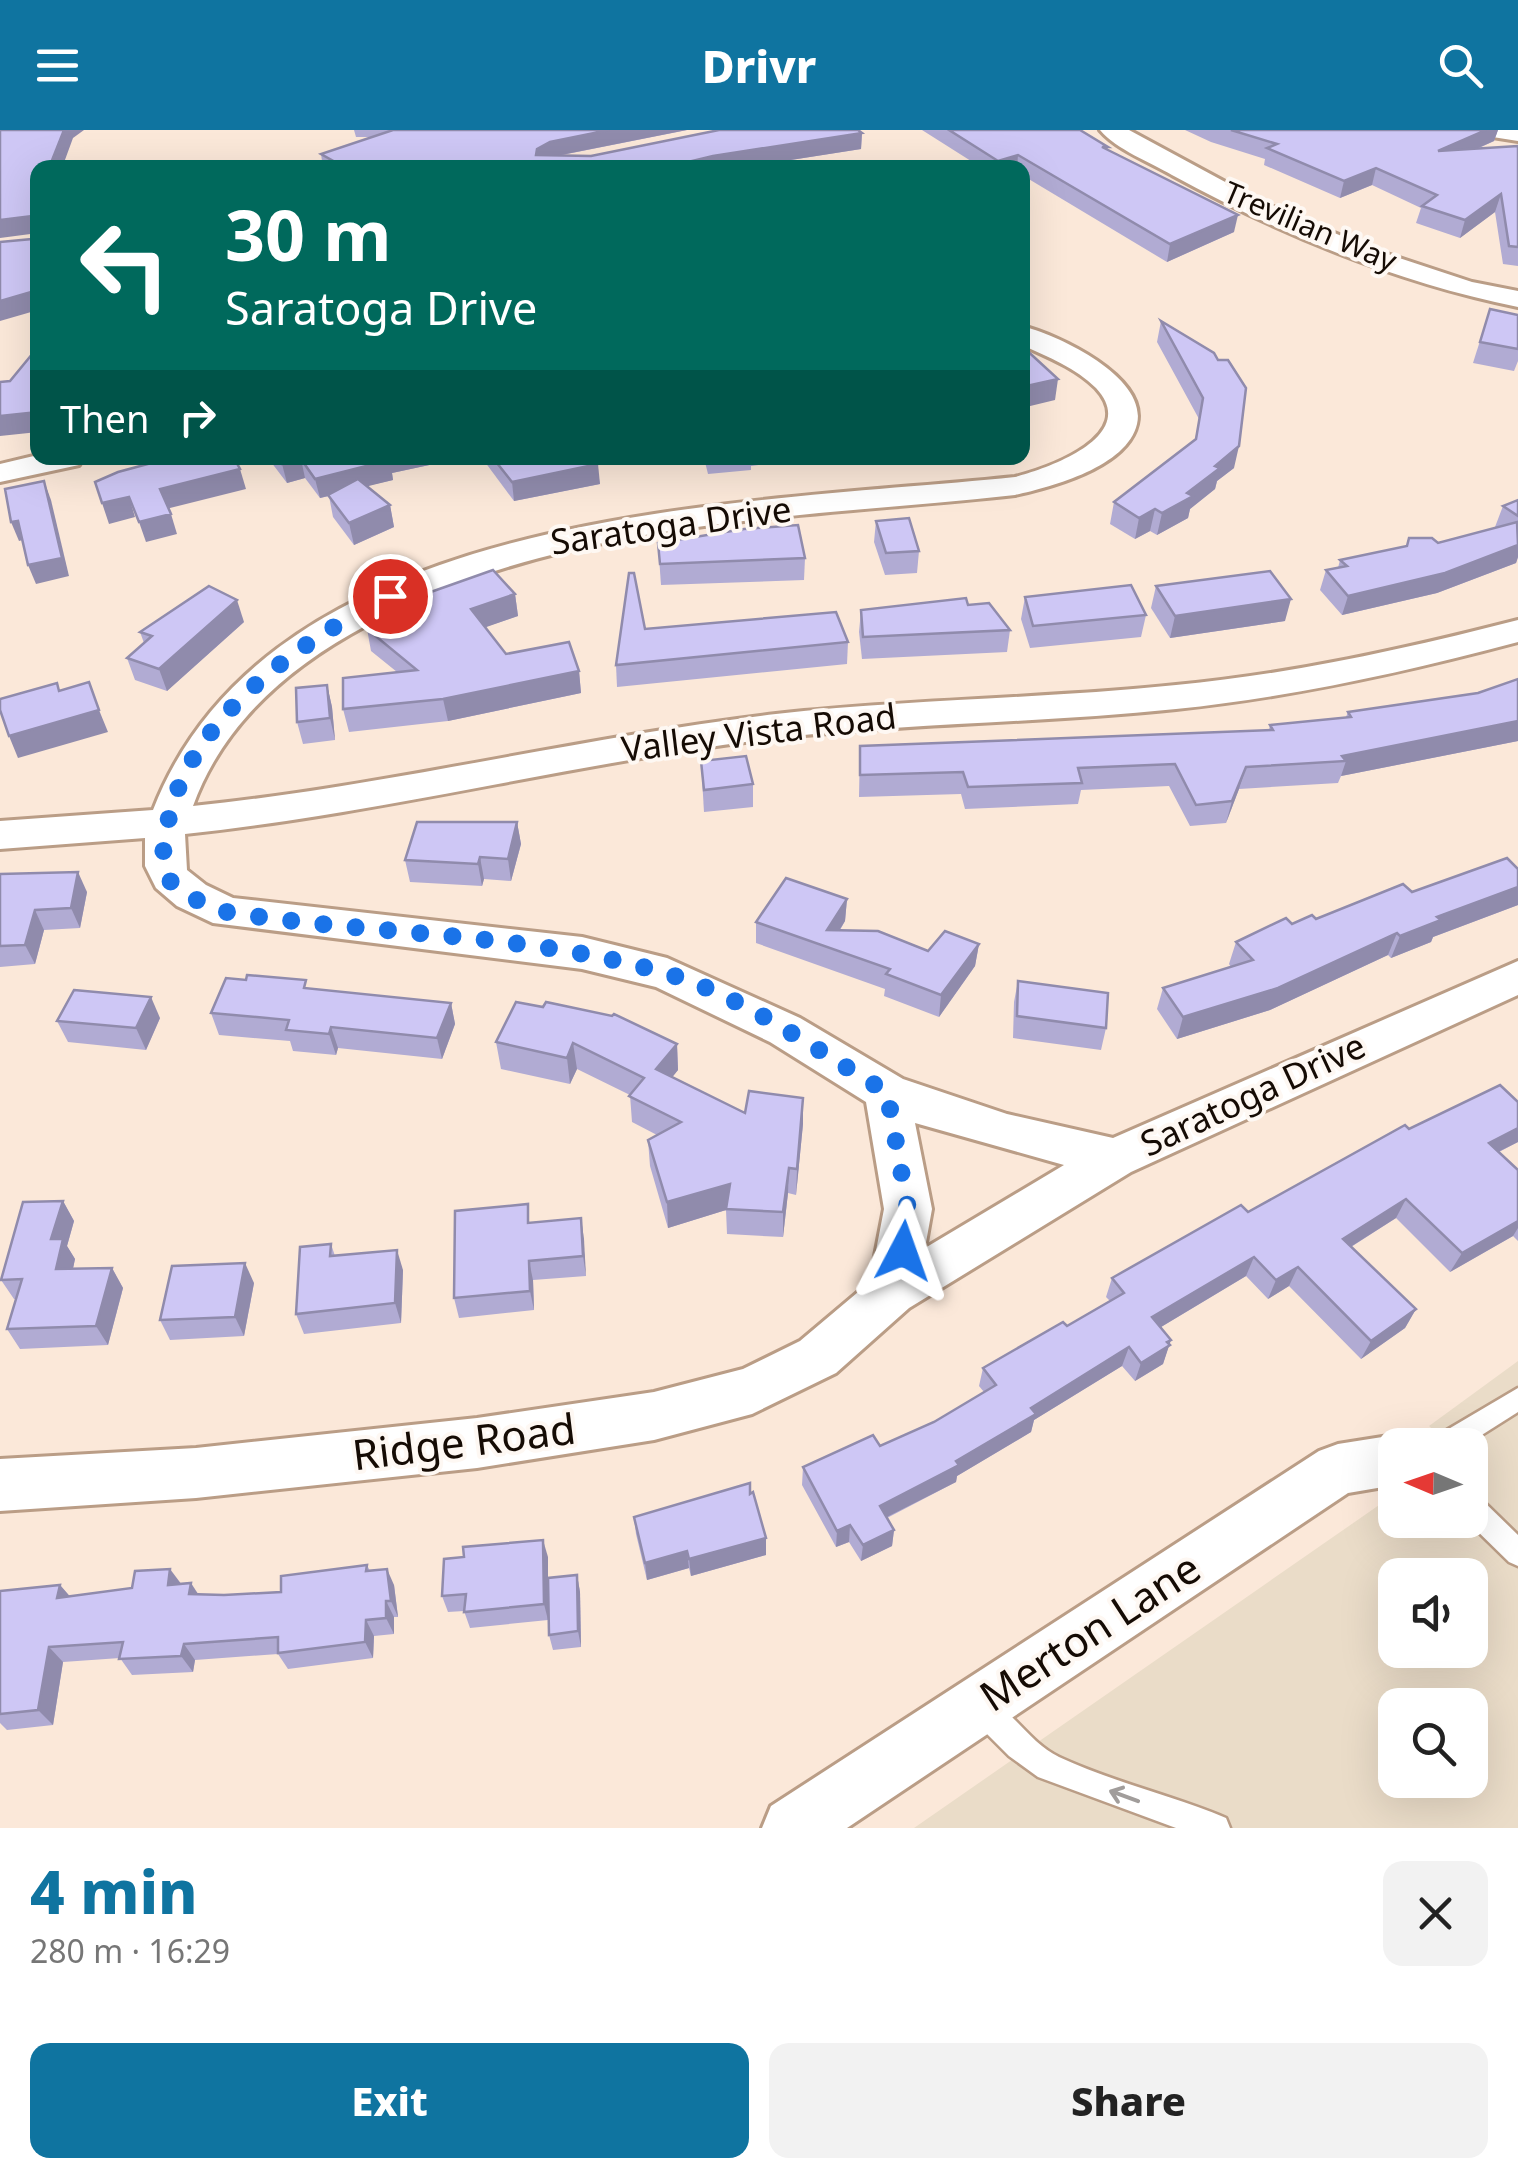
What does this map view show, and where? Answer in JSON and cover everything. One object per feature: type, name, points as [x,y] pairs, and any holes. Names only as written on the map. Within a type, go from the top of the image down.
[{"type":"street","name":"Trevilian Way","points":[[1112,130],[1250,204],[1338,244],[1437,279],[1518,299]]},
{"type":"street","points":[[1488,130],[1518,134]]},
{"type":"street","name":"Saratoga Drive","points":[[1030,338],[1085,367],[1115,390],[1122,402],[1122,426],[1098,452],[1056,474],[1016,486],[630,525],[526,546],[418,582],[318,638],[258,681],[205,743],[179,788],[162,860],[166,876],[184,894],[227,912],[582,953],[668,974],[784,1030],[887,1092],[1007,1133],[1115,1158],[1518,977]]},
{"type":"street","points":[[0,472],[34,465]]},
{"type":"street","name":"Valley Vista Road","points":[[0,835],[168,824],[335,800],[654,742],[779,726],[1180,697],[1330,675],[1436,654],[1518,631]]},
{"type":"street","points":[[887,1092],[908,1209],[892,1293]]},
{"type":"street","name":"Ridge Road","points":[[0,1485],[196,1473],[478,1442],[654,1416],[752,1390],[785,1377],[818,1357],[892,1293],[1115,1158]]},
{"type":"street","name":"Merton Lane","points":[[793,1828],[1338,1468],[1378,1462]]},
{"type":"lane","points":[[1471,1428],[1518,1399]]},
{"type":"lane","points":[[1488,1524],[1518,1553]]},
{"type":"lane","points":[[978,1706],[1019,1746],[1048,1767],[1216,1828]]},
{"type":"shaded area","points":[[1518,1361],[1518,1828],[914,1828],[1378,1506],[1378,1538],[1488,1538],[1488,1428],[1431,1428]]},
{"type":"building","points":[[0,130],[64,130],[52,160],[30,160],[30,216],[0,220]]},
{"type":"building","points":[[393,130],[609,130],[550,142],[537,149],[536,155],[591,156],[719,130],[862,133],[696,160],[332,160],[321,154]]},
{"type":"building","points":[[949,130],[1080,130],[1108,147],[1102,147],[1238,215],[1170,244],[1030,160],[1018,155],[996,160]]},
{"type":"building","points":[[1231,130],[1486,130],[1438,151],[1518,146],[1518,247],[1509,246],[1501,194],[1465,220],[1422,206],[1437,195],[1376,168],[1344,181],[1267,148],[1277,144]]},
{"type":"building","points":[[30,239],[30,292],[0,301],[0,242]]},
{"type":"building","points":[[1490,309],[1518,315],[1518,349],[1480,342]]},
{"type":"building","points":[[1161,321],[1214,353],[1218,360],[1228,360],[1246,388],[1239,446],[1215,466],[1220,468],[1187,493],[1193,496],[1162,513],[1155,509],[1139,518],[1114,502],[1196,439],[1203,398]]},
{"type":"building","points":[[1030,353],[1058,379],[1030,385]]},
{"type":"building","points":[[30,357],[30,413],[0,416],[0,382],[10,381]]},
{"type":"building","points":[[144,465],[238,465],[240,469],[160,489],[171,514],[139,522],[129,497],[102,503],[95,482]]},
{"type":"building","points":[[305,465],[370,465],[315,479]]},
{"type":"building","points":[[499,465],[593,465],[512,482]]},
{"type":"building","points":[[358,479],[390,505],[349,523],[328,495]]},
{"type":"building","points":[[44,481],[62,558],[28,565],[18,521],[11,522],[5,489]]},
{"type":"building","points":[[1518,500],[1518,516],[1503,506]]},
{"type":"building","points":[[909,518],[919,551],[886,553],[876,521]]},
{"type":"building","points":[[1517,522],[1518,545],[1445,573],[1348,596],[1326,570],[1347,566],[1340,560],[1407,546],[1409,538],[1432,538],[1438,543]]},
{"type":"building","points":[[798,525],[805,558],[660,564],[658,543]]},
{"type":"building","points":[[493,570],[515,594],[471,609],[506,654],[569,642],[579,671],[443,699],[343,709],[343,678],[417,670],[367,629],[383,621],[376,616],[411,599]]},
{"type":"building","points":[[1270,571],[1291,599],[1175,616],[1156,586]]},
{"type":"building","points":[[629,573],[634,573],[645,629],[836,612],[848,642],[616,665]]},
{"type":"building","points":[[1131,585],[1146,615],[1033,626],[1025,597]]},
{"type":"building","points":[[209,586],[237,600],[159,669],[127,658],[152,636],[140,632]]},
{"type":"building","points":[[966,598],[968,605],[989,603],[1010,630],[863,637],[861,610]]},
{"type":"building","points":[[1518,679],[1518,721],[1342,756],[1346,761],[1246,767],[1232,801],[1196,805],[1175,764],[1078,768],[1082,783],[968,787],[963,772],[860,775],[860,746],[1273,730],[1270,725],[1351,717],[1348,712],[1478,693]]},
{"type":"building","points":[[89,682],[99,710],[9,736],[0,699],[57,683],[59,691]]},
{"type":"building","points":[[327,685],[330,718],[297,722],[296,688]]},
{"type":"building","points":[[746,756],[753,784],[704,790],[701,761]]},
{"type":"building","points":[[417,822],[517,822],[508,859],[480,857],[478,864],[405,860]]},
{"type":"building","points":[[1507,858],[1518,869],[1518,887],[1437,917],[1441,920],[1400,936],[1397,933],[1278,988],[1183,1017],[1163,988],[1253,960],[1236,942],[1286,918],[1292,924],[1312,915],[1316,919],[1403,884],[1412,892]]},
{"type":"building","points":[[78,872],[71,908],[35,910],[25,945],[0,946],[0,874]]},
{"type":"building","points":[[786,878],[847,899],[827,930],[878,931],[928,951],[945,931],[979,944],[941,995],[886,974],[890,969],[756,922]]},
{"type":"building","points":[[247,975],[306,980],[304,988],[451,1003],[437,1038],[331,1027],[329,1034],[286,1030],[289,1020],[211,1013],[226,978],[246,980]]},
{"type":"building","points":[[1018,981],[1108,993],[1106,1028],[1017,1016]]},
{"type":"building","points":[[74,990],[151,997],[136,1028],[57,1021]]},
{"type":"building","points":[[516,1002],[543,1007],[546,1002],[614,1014],[677,1044],[656,1069],[745,1113],[749,1091],[803,1098],[797,1169],[789,1168],[783,1212],[726,1209],[730,1184],[667,1202],[648,1140],[681,1122],[629,1096],[644,1078],[573,1043],[567,1058],[496,1042]]},
{"type":"building","points":[[1500,1085],[1518,1102],[1518,1128],[1489,1143],[1518,1170],[1518,1221],[1462,1253],[1406,1199],[1343,1239],[1416,1309],[1371,1341],[1298,1267],[1276,1280],[1254,1257],[1152,1317],[1171,1340],[1167,1342],[1170,1345],[1141,1363],[1129,1347],[1031,1408],[1036,1414],[956,1461],[959,1465],[880,1506],[894,1530],[863,1545],[850,1525],[837,1531],[803,1467],[873,1435],[880,1446],[934,1422],[996,1385],[983,1368],[1063,1322],[1067,1326],[1124,1293],[1112,1278],[1241,1205],[1248,1212],[1405,1125],[1409,1129]]},
{"type":"building","points":[[63,1201],[51,1239],[63,1239],[56,1269],[112,1268],[96,1326],[7,1329],[22,1279],[1,1280],[23,1202]]},
{"type":"building","points":[[528,1204],[528,1223],[581,1218],[583,1256],[529,1261],[530,1291],[454,1298],[455,1211]]},
{"type":"building","points":[[331,1244],[330,1256],[397,1250],[395,1303],[296,1314],[300,1247]]},
{"type":"building","points":[[245,1263],[235,1317],[160,1320],[172,1266]]},
{"type":"building","points":[[750,1483],[750,1494],[753,1492],[766,1538],[689,1559],[687,1551],[645,1563],[634,1517]]},
{"type":"building","points":[[543,1540],[544,1604],[464,1612],[466,1594],[442,1596],[444,1559],[464,1557],[463,1547]]},
{"type":"building","points":[[367,1565],[366,1571],[387,1569],[391,1601],[386,1601],[386,1618],[366,1620],[365,1642],[278,1653],[278,1637],[184,1644],[181,1656],[119,1659],[123,1642],[49,1647],[38,1710],[0,1714],[0,1591],[60,1585],[57,1598],[132,1588],[135,1571],[170,1569],[168,1585],[191,1583],[189,1594],[281,1592],[281,1576]]},
{"type":"building","points":[[577,1575],[578,1631],[549,1635],[548,1578]]},
{"type":"route","points":[[390,596],[278,665],[258,681],[205,743],[179,788],[168,824],[162,860],[166,876],[184,894],[227,912],[356,930],[582,953],[668,974],[709,991],[784,1030],[887,1092],[908,1209],[903,1251]]}]
